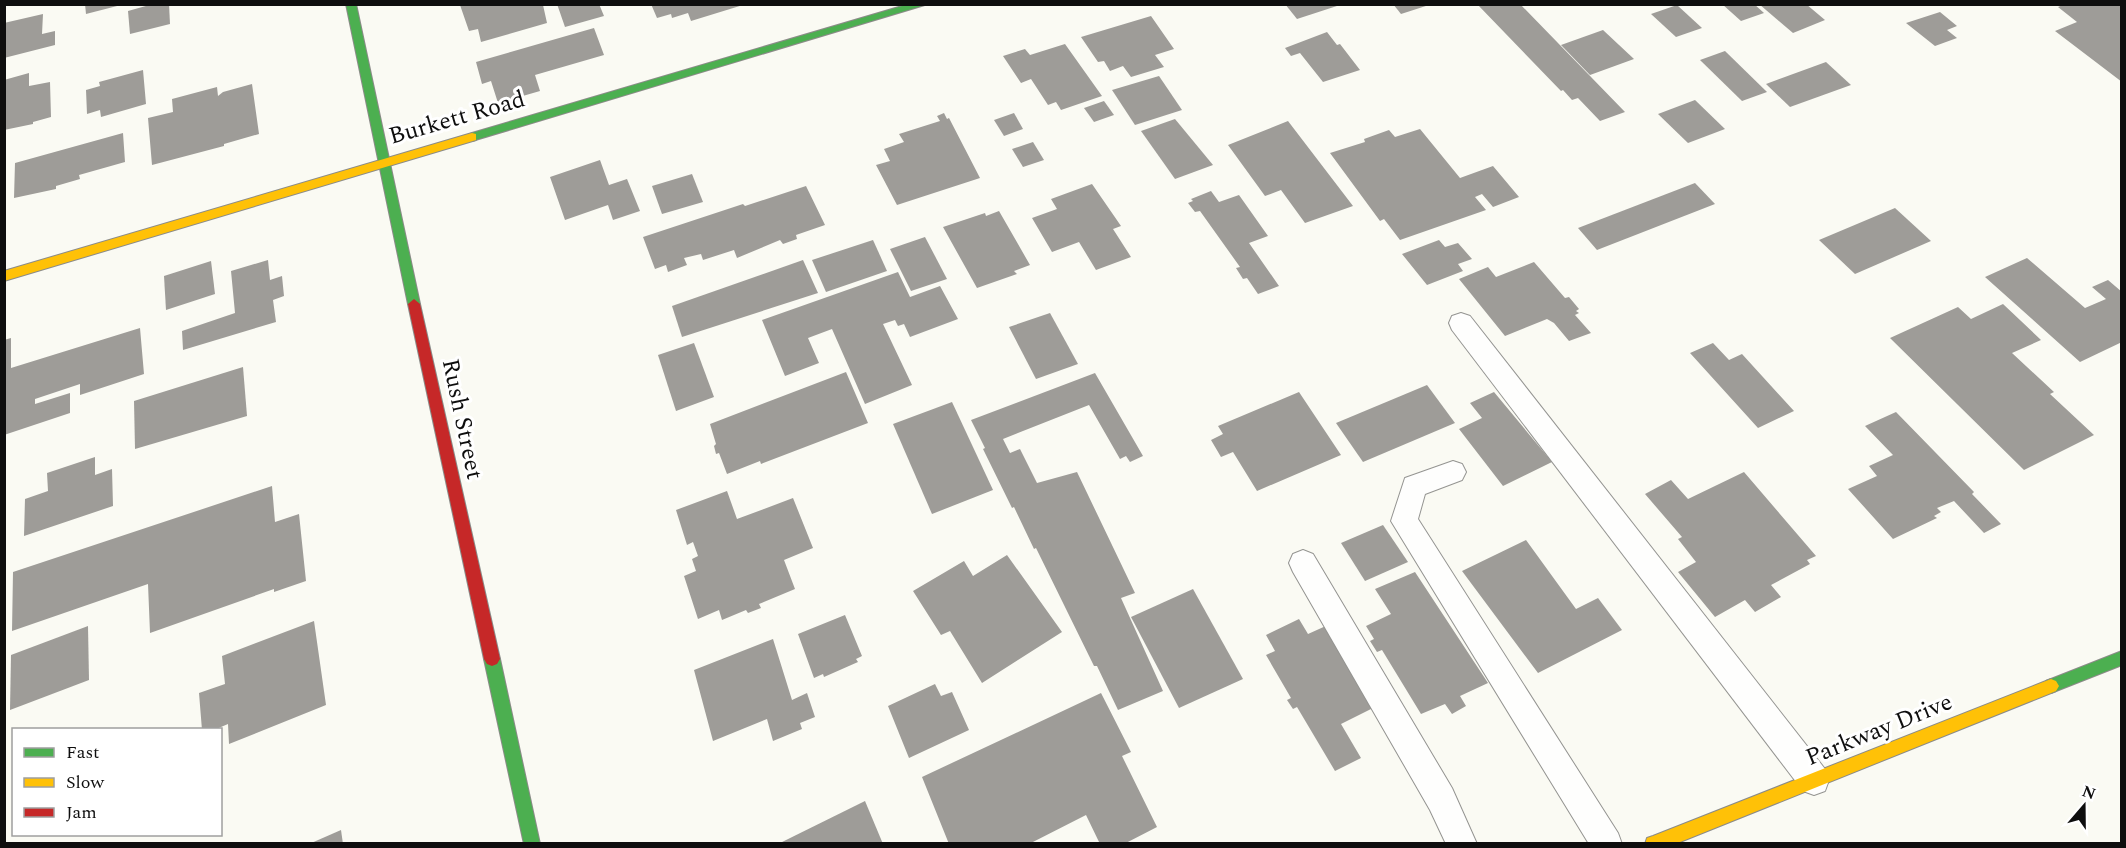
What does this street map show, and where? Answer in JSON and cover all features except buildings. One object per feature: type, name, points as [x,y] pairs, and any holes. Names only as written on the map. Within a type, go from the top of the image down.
[{"type":"street","name":"Rush Street","points":[[351,4],[383,164],[532,843]]},
{"type":"street","name":"Burkett Road","points":[[4,276],[923,4]]},
{"type":"street","name":"Parkway Drive","points":[[1653,843],[2121,658]]},
{"type":"lane","points":[[1461,323],[1814,780]]},
{"type":"lane","points":[[1453,472],[1414,486],[1404,521],[1607,843]]},
{"type":"lane","points":[[1303,563],[1441,799],[1462,843]]},
{"type":"traffic: fast","points":[[351,4],[414,304]]},
{"type":"traffic: fast","points":[[472,137],[923,4]]},
{"type":"traffic: fast","points":[[2051,686],[2122,658]]},
{"type":"traffic: fast","points":[[492,659],[532,844]]},
{"type":"traffic: slow","points":[[4,276],[472,137]]},
{"type":"traffic: slow","points":[[1653,844],[2051,686]]},
{"type":"traffic: jam","points":[[414,304],[492,659]]}]
